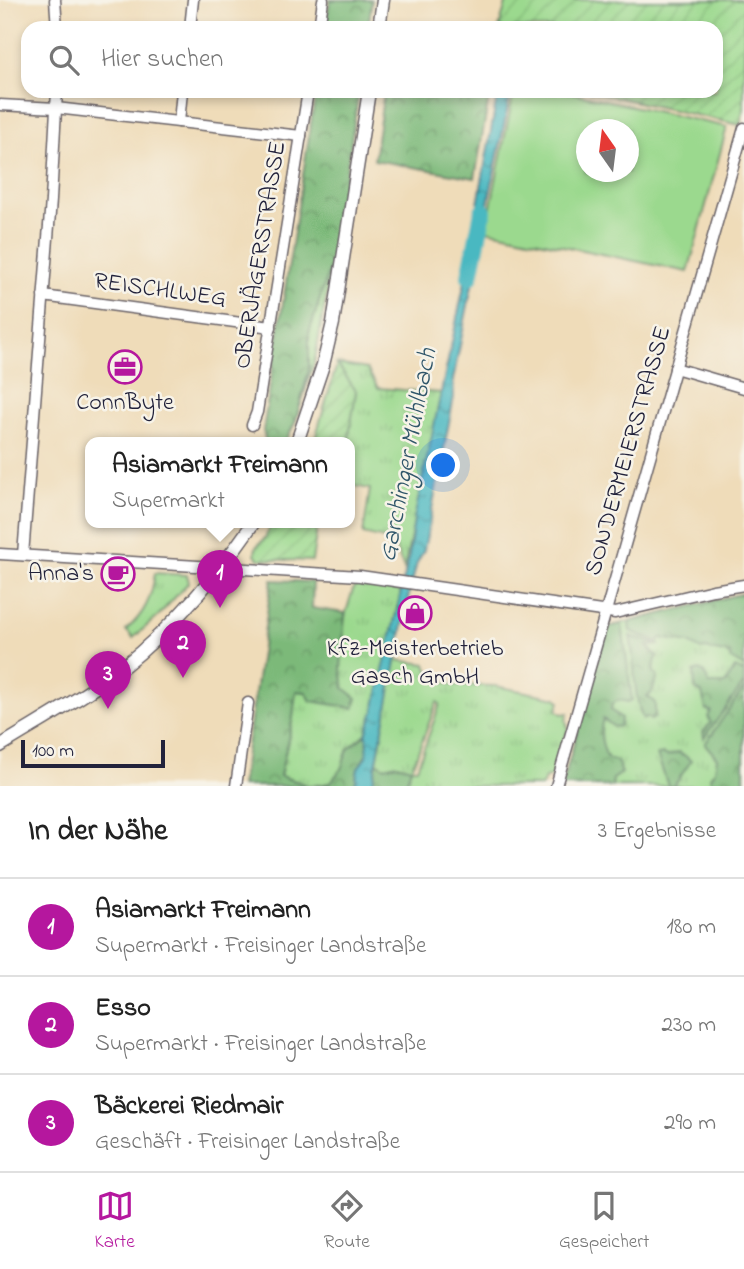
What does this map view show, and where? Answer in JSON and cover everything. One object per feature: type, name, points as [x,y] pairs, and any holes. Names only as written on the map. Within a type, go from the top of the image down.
[{"type":"main road","points":[[380,21],[383,0]]},
{"type":"main road","points":[[299,437],[323,365],[332,323],[368,98]]},
{"type":"main road","points":[[0,746],[91,690],[132,659],[187,607],[222,567],[250,528]]},
{"type":"street","points":[[55,0],[56,21]]},
{"type":"street","points":[[191,21],[193,0]]},
{"type":"street","points":[[319,21],[323,0]]},
{"type":"street","points":[[23,555],[57,98]]},
{"type":"street","points":[[179,122],[181,98]]},
{"type":"street","name":"OBERJÄGERSTRASSE","points":[[251,425],[257,412],[308,98]]},
{"type":"street","points":[[0,105],[56,108],[301,135]]},
{"type":"street","name":"SONDERMEIERSTRASSE","points":[[556,786],[744,128]]},
{"type":"street","name":"REISCHLWEG","points":[[43,296],[271,327]]},
{"type":"street","points":[[675,368],[744,388]]},
{"type":"street","points":[[0,554],[307,571],[419,583],[604,613],[619,613],[744,585]]},
{"type":"street","points":[[236,786],[248,703]]},
{"type":"green space","points":[[330,0],[372,0],[369,21],[326,21]]},
{"type":"green space","points":[[507,0],[744,0],[744,109],[740,125],[620,98],[723,98],[723,21],[501,21]]},
{"type":"green space","points":[[315,98],[358,98],[333,258],[309,333],[309,369],[295,423],[288,437],[265,437],[263,431]]},
{"type":"green space","points":[[383,98],[489,98],[475,178],[374,160]]},
{"type":"green space","points":[[513,98],[596,98],[727,127],[688,272],[486,230]]},
{"type":"green space","points":[[333,258],[315,359],[295,423],[309,369],[309,333]]},
{"type":"green space","points":[[337,364],[367,369],[378,388],[441,393],[404,569],[393,541],[363,534],[370,489],[355,486],[355,437],[349,437],[356,391]]},
{"type":"green space","points":[[337,364],[356,391],[349,437],[315,437]]},
{"type":"green space","points":[[270,528],[317,528],[312,561],[259,559],[255,554],[256,547]]},
{"type":"green space","points":[[155,573],[187,575],[189,582],[158,616],[133,638],[126,630],[138,618],[146,604]]},
{"type":"green space","points":[[272,580],[313,582],[312,608],[345,613],[341,669],[344,688],[357,698],[354,708],[311,701],[306,692],[296,691],[280,776],[310,786],[241,786]]},
{"type":"green space","points":[[355,584],[401,591],[374,711],[366,734],[348,749],[341,769],[330,783],[310,786],[280,776],[296,691],[306,692],[332,704],[354,708],[344,688],[340,649],[347,609]]},
{"type":"green space","points":[[744,593],[744,786],[562,786],[607,627]]},
{"type":"green space","points":[[744,593],[744,667],[731,659],[729,654],[701,650],[689,643],[661,638],[658,642],[630,631],[629,622]]},
{"type":"green space","points":[[622,624],[632,700],[619,700],[612,704],[611,710],[621,718],[620,726],[614,727],[603,719],[601,734],[608,759],[617,761],[622,773],[613,779],[612,786],[562,786],[607,627]]},
{"type":"green space","points":[[630,636],[660,645],[647,646],[657,656],[653,671],[658,676],[651,694],[647,696],[655,703],[655,717],[651,720],[647,717],[643,719],[640,709]]},
{"type":"green space","points":[[396,660],[426,664],[428,670],[440,675],[443,682],[455,685],[495,686],[557,698],[560,702],[557,710],[562,714],[568,713],[568,729],[554,776],[545,778],[542,786],[405,786],[411,768],[397,764],[385,767],[377,762]],"holes":[[[437,702],[440,704],[417,768],[412,768]]]},
{"type":"green space","points":[[735,668],[744,672],[744,683],[704,738],[703,732],[711,723],[708,717],[711,711],[706,710],[702,693],[695,689],[694,672],[704,672],[709,684],[725,684]]},
{"type":"green space","points":[[744,688],[744,786],[712,786],[710,777],[715,770],[717,758],[705,744]]},
{"type":"green space","points":[[366,734],[368,749],[358,770],[355,786],[314,786],[330,783],[341,769],[348,749]]},
{"type":"green space","points":[[680,752],[691,761],[674,786],[668,786],[657,755],[667,756]]},
{"type":"green space","points":[[377,762],[385,767],[397,764],[411,768],[405,786],[372,786]]},
{"type":"water","points":[[497,98],[510,98],[482,233],[473,232]]},
{"type":"water","points":[[468,253],[478,255],[424,550],[417,563],[409,594],[372,786],[355,786],[358,768],[366,757],[366,734],[374,711],[409,556],[414,519],[465,281]]},
{"type":"waterway","name":"Garchinger Mühlbach","points":[[470,276],[483,211]]},
{"type":"place","name":"ConnByte","points":[[125,367]]},
{"type":"place","name":"Anna's","points":[[118,574]]},
{"type":"place","name":"Asiamarkt Freimann","points":[[220,608]]},
{"type":"place","name":"Kfz-Meisterbetrieb Gasch GmbH","points":[[415,613]]},
{"type":"place","name":"Esso","points":[[183,678]]},
{"type":"place","name":"Bäckerei Riedmair","points":[[108,709]]}]
